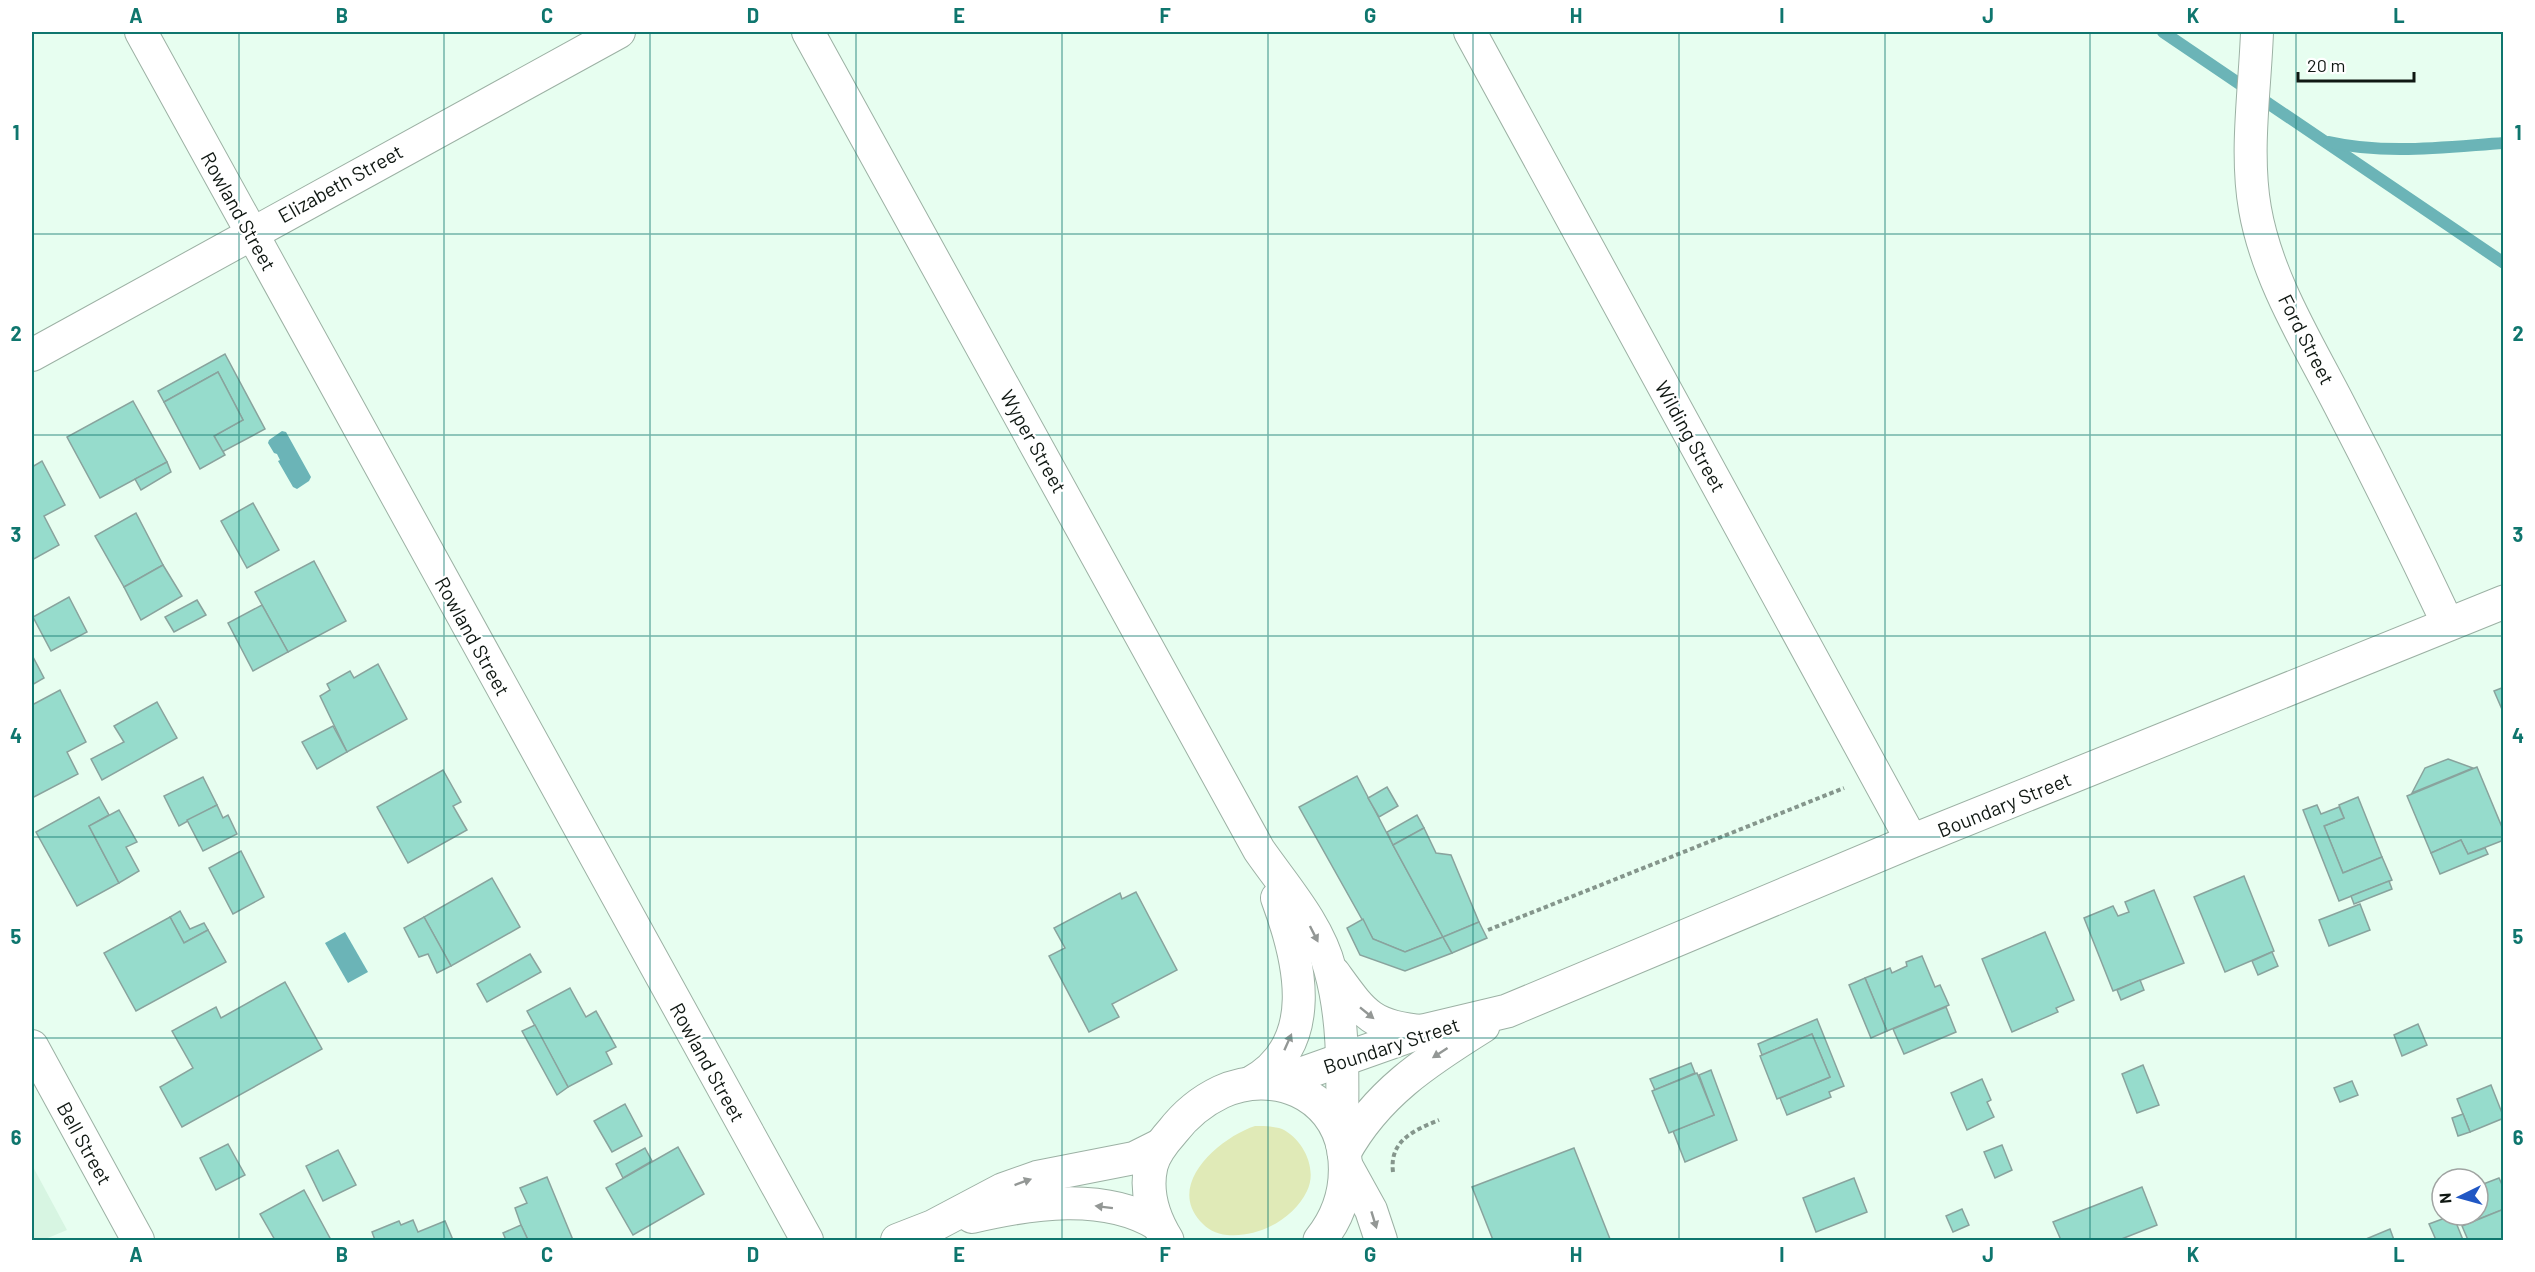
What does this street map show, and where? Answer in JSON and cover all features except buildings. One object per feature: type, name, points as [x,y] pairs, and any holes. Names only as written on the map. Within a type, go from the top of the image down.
[{"type":"street","name":"Rowland Street","points":[[141,32],[807,1240]]},
{"type":"street","name":"Elizabeth Street","points":[[32,355],[250,232],[619,32]]},
{"type":"street","name":"Wyper Street","points":[[808,32],[1259,850],[1313,930],[1330,967],[1339,1021],[1344,1153]]},
{"type":"street","name":"Wilding Street","points":[[1470,32],[1912,841]]},
{"type":"street","name":"Ford Street","points":[[2257,32],[2253,122],[2255,208],[2266,250],[2285,300],[2398,518],[2448,624]]},
{"type":"street","name":"Boundary Street","points":[[1162,1144],[1199,1105],[1222,1091],[1263,1083],[1342,1061],[1423,1031],[1507,1011],[1912,841],[2504,602]]},
{"type":"street","name":"Wyper Street","points":[[1259,850],[1293,941],[1299,993],[1294,1029],[1281,1057],[1263,1083]]},
{"type":"street","points":[[1330,967],[1360,1008],[1379,1022],[1402,1029],[1423,1031]]},
{"type":"street","name":"Boundary Street","points":[[1344,1153],[1357,1128],[1396,1085],[1433,1058],[1507,1011]]},
{"type":"street","name":"Bell Street","points":[[32,1046],[138,1240]]},
{"type":"street","points":[[1263,1083],[1299,1089],[1319,1101],[1332,1116],[1344,1153],[1371,1210],[1381,1240]]},
{"type":"street","points":[[897,1240],[933,1226],[1003,1189],[1037,1177],[1134,1158],[1162,1144]]},
{"type":"street","points":[[1162,1144],[1151,1164],[1149,1185],[1164,1236]]},
{"type":"street","points":[[1320,1240],[1332,1226],[1344,1196],[1344,1153]]},
{"type":"street","points":[[933,1226],[999,1211],[1054,1204],[1125,1209],[1164,1236]]},
{"type":"path","points":[[1488,930],[1845,787]]},
{"type":"path","points":[[1394,1178],[1393,1166],[1400,1142],[1416,1130],[1439,1120]]},
{"type":"shaded area","points":[[32,1165],[67,1230],[43,1240],[32,1240]]},
{"type":"green space","points":[[1255,1126],[1282,1129],[1302,1147],[1311,1173],[1307,1191],[1301,1201],[1284,1218],[1263,1230],[1239,1235],[1215,1232],[1200,1221],[1191,1206],[1189,1192],[1193,1177],[1202,1163],[1227,1140]]},
{"type":"water","points":[[282,431],[286,432],[311,477],[297,489],[293,487],[278,461],[280,460],[277,454],[268,443]]},
{"type":"water","points":[[345,932],[368,972],[348,983],[325,943]]},
{"type":"waterway","points":[[2163,32],[2504,263]]},
{"type":"waterway","points":[[2329,142],[2394,149],[2504,143]]}]
